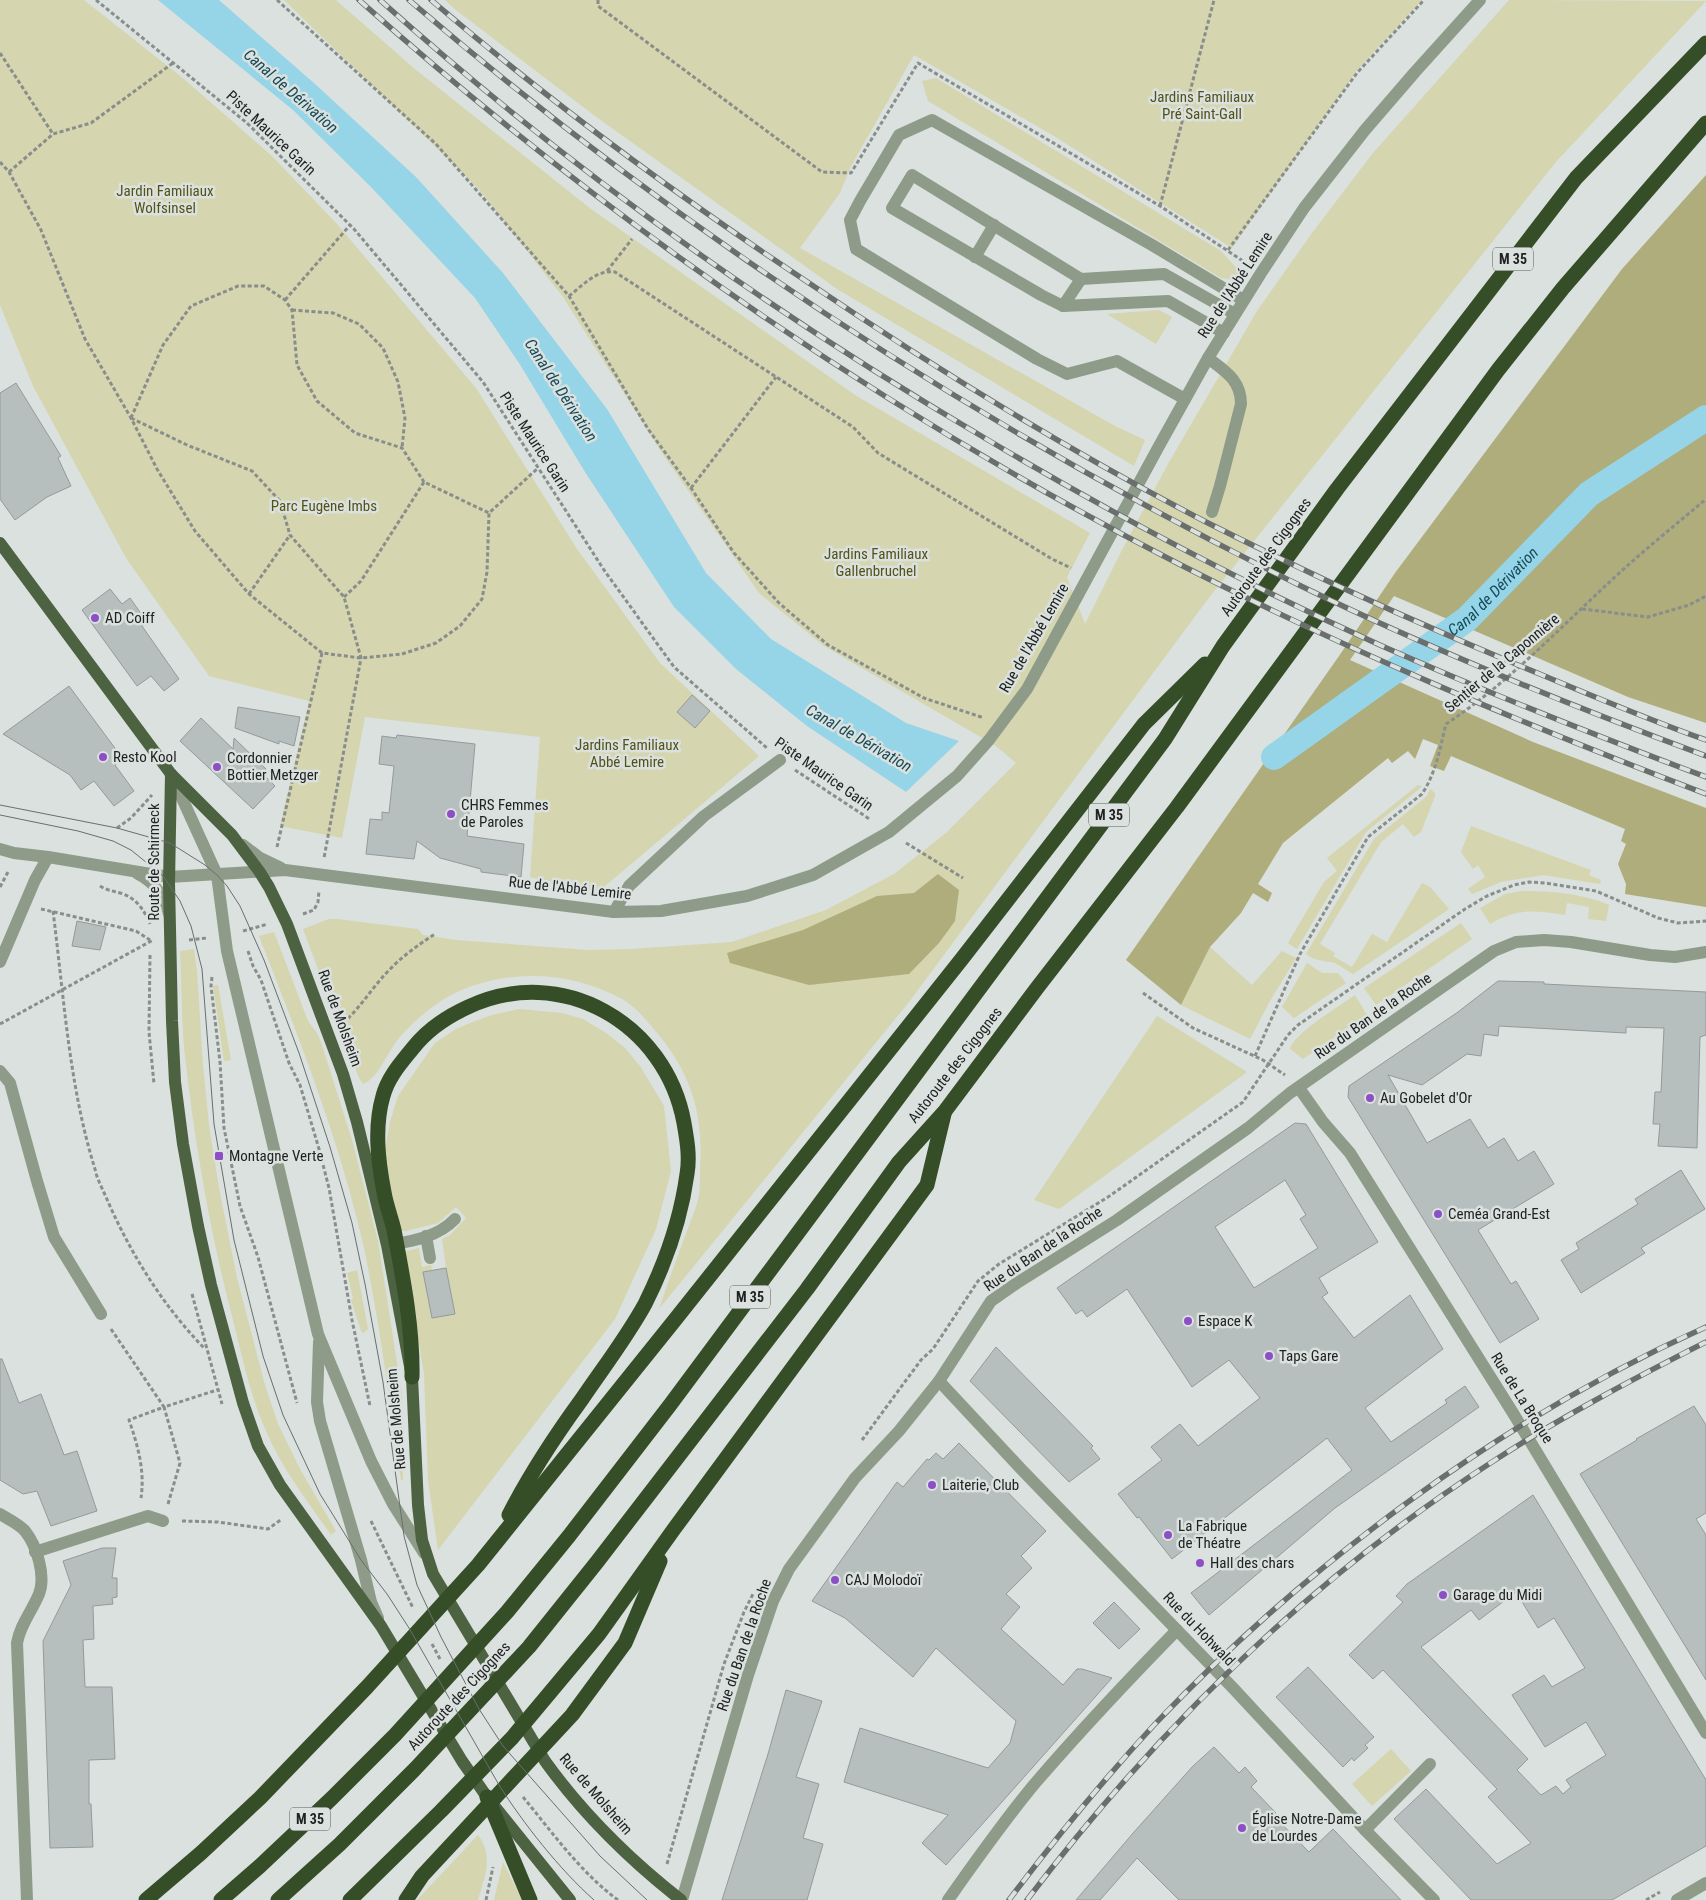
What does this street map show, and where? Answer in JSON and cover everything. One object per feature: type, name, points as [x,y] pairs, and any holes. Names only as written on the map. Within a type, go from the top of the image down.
[{"type":"highway","name":"Autoroute des Cigognes","points":[[221,1900],[332,1798],[395,1735],[507,1612],[575,1528],[670,1405],[1159,748],[1225,643],[1337,489],[1576,178],[1706,43]]},
{"type":"highway","name":"Autoroute des Cigognes","points":[[278,1900],[340,1844],[415,1769],[529,1647],[597,1562],[807,1289],[899,1162],[945,1111],[1176,808],[1498,370],[1563,288],[1706,123]]},
{"type":"highway","points":[[146,1900],[201,1853],[260,1798],[367,1687],[478,1565],[961,960],[1144,724],[1225,643]]},
{"type":"highway","points":[[412,1377],[412,1350],[392,1244],[379,1163],[377,1132],[383,1093],[395,1071],[421,1039],[443,1020],[484,1000],[501,995],[544,992],[563,995],[586,1002],[618,1018],[645,1042],[663,1067],[676,1090],[688,1141],[688,1173],[679,1211],[667,1253],[644,1305],[525,1484],[493,1545]]},
{"type":"highway","points":[[350,1900],[512,1738],[599,1634],[927,1184],[945,1111]]},
{"type":"highway","points":[[406,1900],[422,1876],[572,1715],[625,1643],[674,1529]]},
{"type":"highway","points":[[487,1797],[530,1900]]},
{"type":"main road","points":[[0,544],[171,774],[232,836],[259,871]]},
{"type":"main road","name":"Route de Schirmeck","points":[[171,774],[169,877],[175,1082],[198,1226],[211,1285],[243,1403],[258,1446],[269,1468],[298,1511],[381,1626]]},
{"type":"main road","name":"Rue de Molsheim","points":[[259,871],[284,918],[343,1074],[392,1244]]},
{"type":"main road","name":"Rue de Molsheim","points":[[412,1377],[418,1505],[427,1557],[438,1583],[545,1761],[564,1788],[600,1828],[658,1882],[681,1900]]},
{"type":"main road","points":[[381,1626],[462,1760],[487,1797],[570,1900]]},
{"type":"street","name":"Rue de l'Abbé Lemire","points":[[0,849],[14,853],[169,877],[286,870],[614,912],[660,911],[747,896],[813,875],[889,832],[956,776],[1001,724],[1027,689],[1185,399],[1243,300],[1304,208],[1365,130],[1480,0]]},
{"type":"street","points":[[1185,399],[1117,362],[1067,374],[1029,354],[856,250],[850,220],[860,201],[899,135],[932,120],[1143,240],[1243,300]]},
{"type":"street","points":[[1224,333],[1168,301],[1063,306],[1041,296],[892,208],[912,175],[1081,279],[1164,274],[1235,314]]},
{"type":"street","points":[[975,257],[994,225]]},
{"type":"street","points":[[1063,306],[1081,279]]},
{"type":"street","points":[[1208,358],[1232,376],[1241,394],[1241,404],[1212,512]]},
{"type":"street","points":[[614,912],[629,886],[704,816],[780,760]]},
{"type":"street","points":[[171,774],[217,875],[224,935],[318,1334],[371,1461],[393,1504],[427,1557]]},
{"type":"street","name":"Rue de l'Abbé Lemire","points":[[232,836],[272,866],[286,870]]},
{"type":"street","points":[[0,962],[48,857]]},
{"type":"street","points":[[131,872],[147,879],[154,886],[164,900],[170,920]]},
{"type":"street","name":"Rue du Ban de la Roche","points":[[681,1900],[748,1675],[773,1601],[789,1569],[855,1478],[899,1431],[939,1381],[991,1301],[1125,1214],[1248,1128],[1298,1088],[1494,951],[1516,942],[1544,940],[1571,942],[1650,955],[1675,957],[1704,953]]},
{"type":"street","points":[[0,1071],[10,1083],[54,1236],[100,1314]]},
{"type":"street","name":"Rue de La Broque","points":[[1298,1088],[1323,1122],[1350,1153],[1513,1413],[1706,1733]]},
{"type":"street","points":[[392,1244],[426,1236],[446,1228],[455,1219]]},
{"type":"street","points":[[426,1236],[430,1258]]},
{"type":"street","points":[[318,1334],[317,1402],[320,1421],[361,1560],[371,1602],[381,1626]]},
{"type":"street","name":"Rue du Hohwald","points":[[939,1381],[1234,1688],[1365,1830],[1434,1900]]},
{"type":"street","points":[[0,1514],[25,1531],[35,1552],[42,1582],[39,1594],[20,1629],[17,1643],[27,1900]]},
{"type":"street","points":[[35,1552],[148,1516],[163,1521]]},
{"type":"street","points":[[948,1900],[992,1837],[1037,1782],[1120,1689],[1177,1630]]},
{"type":"street","points":[[1365,1830],[1430,1764]]},
{"type":"street","points":[[1677,1900],[1706,1883]]},
{"type":"path","name":"Piste Maurice Garin","points":[[96,0],[247,123],[350,225],[483,382],[604,570],[674,667],[780,760],[963,878]]},
{"type":"path","points":[[277,0],[436,144],[568,296],[648,429],[691,488],[734,553],[779,603],[828,645],[924,698],[1001,724]]},
{"type":"path","points":[[598,0],[598,6]]},
{"type":"path","points":[[1160,206],[1214,0]]},
{"type":"path","points":[[1228,250],[1357,73],[1424,0]]},
{"type":"path","points":[[0,53],[53,134]]},
{"type":"path","points":[[9,172],[53,134],[91,123],[173,63]]},
{"type":"path","points":[[0,162],[9,172],[41,230],[85,339],[131,418],[157,469],[195,531],[249,594],[322,653],[361,658],[402,654],[436,643],[460,626],[482,599],[487,572],[489,513],[538,468]]},
{"type":"path","points":[[285,300],[350,225]]},
{"type":"path","points":[[607,271],[632,239]]},
{"type":"path","points":[[568,296],[600,273],[607,271],[615,272],[853,428],[878,453],[1052,559],[1088,575]]},
{"type":"path","points":[[131,418],[163,345],[191,306],[238,286],[264,286],[285,300],[292,310],[297,365],[317,401],[356,433],[402,448]]},
{"type":"path","points":[[292,310],[333,313],[359,324],[383,348],[400,391],[405,418],[402,448],[424,482],[489,513]]},
{"type":"path","points":[[691,488],[776,377]]},
{"type":"path","points":[[0,1024],[150,940],[196,940],[242,931],[314,910],[318,902],[361,658],[344,598],[290,534],[280,501],[252,471],[186,445],[131,418]]},
{"type":"path","points":[[344,598],[361,580],[424,482]]},
{"type":"path","name":"Sentier de la Caponnière","points":[[1255,1056],[1300,954],[1368,837],[1422,794],[1426,788],[1435,768],[1446,724],[1464,713],[1527,659],[1628,566],[1706,499]]},
{"type":"path","points":[[249,594],[290,534]]},
{"type":"path","points":[[1582,609],[1648,617],[1689,605],[1706,596]]},
{"type":"path","points":[[272,866],[322,653]]},
{"type":"path","points":[[116,828],[131,818],[171,774]]},
{"type":"path","points":[[0,887],[10,868]]},
{"type":"path","points":[[34,909],[53,911],[136,931],[150,940]]},
{"type":"path","points":[[53,911],[78,1102],[95,1171],[119,1228],[154,1286],[182,1326],[206,1351]]},
{"type":"path","points":[[242,931],[244,937]]},
{"type":"path","points":[[329,1035],[356,1012],[382,978],[398,962],[435,934]]},
{"type":"path","points":[[206,938],[207,944]]},
{"type":"path","points":[[245,942],[253,966],[261,980],[289,1064]]},
{"type":"path","points":[[212,974],[210,986],[221,1079]]},
{"type":"path","points":[[1143,993],[1193,1028],[1255,1056],[1294,1081],[1298,1088]]},
{"type":"path","points":[[100,1314],[164,1407],[180,1463],[163,1521],[218,1522],[268,1529],[298,1511]]},
{"type":"path","points":[[138,1519],[144,1482],[138,1449],[129,1420],[217,1390]]},
{"type":"path","points":[[370,1520],[408,1596]]},
{"type":"path","points":[[519,1792],[585,1870],[618,1900]]},
{"type":"path","points":[[486,1900],[494,1862]]},
{"type":"green space","points":[[0,0],[84,0],[184,79],[273,157],[337,224],[476,388],[577,549],[660,663],[759,756],[598,892],[530,877],[540,737],[365,717],[342,838],[280,826],[309,701],[209,676],[126,558],[33,386],[0,305]]},
{"type":"green space","name":"Jardins Familiaux Gallenbruchel","points":[[284,0],[336,0],[416,70],[591,209],[855,395],[1090,533],[1067,577],[1085,624],[1168,464],[1257,311],[1312,233],[1373,153],[1509,0],[1706,1],[1555,163],[1208,599],[909,1002],[659,1309],[698,1200],[700,1185],[700,1129],[697,1110],[685,1076],[665,1043],[642,1015],[622,999],[604,990],[566,979],[547,976],[527,976],[488,981],[449,996],[422,1015],[399,1038],[373,1077],[363,1084],[359,1078],[303,929],[329,919],[337,919],[418,929],[423,935],[456,940],[588,950],[732,942],[826,910],[894,874],[946,833],[1016,763],[996,746],[824,646],[759,593],[660,450],[563,297],[478,188]]},
{"type":"green space","name":"Jardins Familiaux Pré Saint-Gall","points":[[445,0],[1422,0],[1357,70],[1232,248],[1054,136],[914,55],[850,168],[840,193],[800,248],[1115,426],[1145,440],[1134,466],[837,289],[595,116]]},
{"type":"green space","points":[[936,78],[1221,251],[1242,274],[1241,277],[1233,280],[1221,278],[928,101],[922,81]]},
{"type":"green space","points":[[1159,310],[1172,317],[1156,344],[1107,314]]},
{"type":"green space","points":[[1418,785],[1422,786],[1366,832],[1297,949],[1288,943],[1324,882],[1337,871],[1327,858]]},
{"type":"green space","points":[[1430,789],[1435,793],[1435,796],[1421,832],[1414,837],[1403,824],[1381,842],[1320,944],[1335,953],[1333,956],[1352,967],[1372,934],[1387,942],[1422,883],[1430,887],[1449,909],[1353,974],[1335,963],[1314,959],[1306,954],[1374,839],[1427,796]]},
{"type":"green space","points":[[1471,826],[1591,870],[1589,875],[1601,880],[1600,884],[1543,875],[1501,882],[1472,894],[1468,889],[1485,877],[1478,865],[1473,869],[1461,852]]},
{"type":"green space","points":[[1522,891],[1544,891],[1599,901],[1609,905],[1606,921],[1588,919],[1589,907],[1567,903],[1565,915],[1535,911],[1526,912],[1509,915],[1490,924],[1480,908],[1505,894]]},
{"type":"green space","points":[[1461,923],[1472,939],[1376,1005],[1364,988]]},
{"type":"green space","points":[[274,932],[308,1021],[321,1042],[352,1140],[378,1241],[402,1395],[403,1480],[401,1480],[375,1306],[354,1208],[318,1090],[259,936]]},
{"type":"green space","points":[[1210,947],[1252,985],[1282,951],[1296,958],[1250,1039],[1181,1005]]},
{"type":"green space","points":[[194,949],[209,1125],[219,1188],[237,1278],[265,1385],[278,1424],[300,1469],[336,1531],[331,1535],[288,1473],[273,1447],[256,1406],[226,1291],[211,1225],[199,1157],[184,1043],[180,951]]},
{"type":"green space","points":[[1307,963],[1322,973],[1338,973],[1346,983],[1294,1018],[1282,1007]]},
{"type":"green space","points":[[218,985],[231,1060],[224,1061],[213,986]]},
{"type":"green space","points":[[1355,995],[1367,1015],[1303,1059],[1290,1049],[1293,1043],[1308,1028]]},
{"type":"green space","points":[[519,1009],[562,1013],[583,1019],[606,1033],[625,1048],[640,1066],[664,1106],[671,1171],[656,1229],[615,1319],[438,1550],[428,1480],[424,1374],[404,1252],[419,1248],[422,1267],[431,1265],[432,1270],[446,1268],[442,1239],[450,1235],[466,1218],[456,1207],[438,1223],[401,1231],[398,1225],[386,1165],[386,1144],[398,1096],[435,1043],[456,1029],[475,1021]]},
{"type":"green space","points":[[1157,1016],[1247,1072],[1059,1209],[1034,1200]]},
{"type":"green space","points":[[357,1270],[368,1329],[363,1333],[351,1300],[353,1298],[347,1273]]},
{"type":"green space","points":[[1391,1749],[1411,1771],[1372,1806],[1352,1784]]},
{"type":"green space","points":[[478,1835],[486,1851],[487,1867],[478,1900],[417,1900]]},
{"type":"green space","points":[[503,1862],[522,1900],[494,1900]]},
{"type":"shaded area","points":[[1706,175],[1706,723],[1628,697],[1394,596],[1350,660],[1533,742],[1706,808],[1706,907],[1625,894],[1626,884],[1618,864],[1626,844],[1621,841],[1625,829],[1451,756],[1444,771],[1430,766],[1438,745],[1423,739],[1415,759],[1408,751],[1392,763],[1388,758],[1283,843],[1258,884],[1272,893],[1268,902],[1253,893],[1241,913],[1210,947],[1181,1005],[1126,960],[1395,573],[1622,269]]},
{"type":"shaded area","points":[[938,874],[959,890],[955,921],[939,943],[909,974],[809,985],[730,963],[727,953],[803,930],[877,896],[914,893]]},
{"type":"water","points":[[158,0],[219,0],[315,84],[416,177],[503,273],[607,409],[706,573],[771,639],[906,723],[959,741],[906,792],[807,726],[736,669],[674,607],[585,472],[519,363],[475,298],[371,187],[293,110]]},
{"type":"building","points":[[16,383],[61,456],[58,458],[71,486],[47,497],[15,520],[0,499],[0,393]]},
{"type":"building","points":[[110,589],[122,604],[130,598],[147,622],[142,626],[179,679],[164,691],[151,676],[137,686],[82,610]]},
{"type":"building","points":[[69,686],[123,759],[115,765],[134,791],[114,806],[94,781],[81,790],[70,775],[3,734]]},
{"type":"building","points":[[692,695],[710,711],[695,728],[677,712]]},
{"type":"building","points":[[238,707],[300,717],[294,746],[279,741],[279,744],[235,728]]},
{"type":"building","points":[[201,718],[233,749],[234,738],[266,769],[262,773],[275,786],[253,809],[180,741]]},
{"type":"building","points":[[397,735],[475,744],[467,836],[524,844],[521,877],[481,872],[481,869],[440,858],[417,841],[414,859],[366,854],[370,819],[382,820],[382,812],[389,813],[394,766],[379,764],[382,736],[396,738]]},
{"type":"building","points":[[77,921],[106,927],[100,950],[72,946]]},
{"type":"building","points":[[1498,981],[1706,992],[1706,1035],[1700,1037],[1697,1148],[1658,1146],[1660,1124],[1653,1124],[1655,1092],[1661,1092],[1664,1028],[1626,1027],[1626,1033],[1499,1026],[1498,1036],[1484,1034],[1481,1056],[1467,1054],[1422,1085],[1388,1075],[1427,1143],[1470,1119],[1488,1148],[1504,1138],[1518,1161],[1534,1151],[1554,1184],[1478,1230],[1511,1284],[1516,1281],[1539,1319],[1500,1343],[1348,1097],[1349,1086],[1458,1012]]},
{"type":"building","points":[[1295,1123],[1306,1124],[1378,1242],[1319,1278],[1328,1293],[1322,1297],[1354,1338],[1410,1295],[1443,1349],[1365,1408],[1391,1442],[1447,1403],[1445,1400],[1465,1386],[1479,1407],[1335,1508],[1209,1615],[1191,1593],[1352,1470],[1327,1438],[1172,1559],[1118,1494],[1162,1460],[1151,1447],[1180,1424],[1198,1446],[1260,1398],[1229,1360],[1192,1387],[1127,1289],[1087,1317],[1082,1310],[1076,1314],[1057,1288]],"holes":[[[1285,1180],[1306,1215],[1300,1219],[1318,1248],[1254,1288],[1215,1227]]]},
{"type":"building","points":[[1681,1170],[1705,1209],[1641,1248],[1645,1253],[1581,1293],[1561,1260],[1579,1249],[1576,1243],[1638,1204],[1635,1199]]},
{"type":"building","points":[[446,1268],[455,1314],[432,1318],[423,1272]]},
{"type":"building","points":[[996,1347],[1093,1446],[1091,1448],[1100,1459],[1069,1482],[970,1381]]},
{"type":"building","points":[[0,1359],[2,1359],[19,1403],[41,1394],[64,1455],[77,1451],[97,1511],[51,1526],[37,1491],[23,1494],[0,1480]]},
{"type":"building","points":[[1694,1406],[1706,1425],[1706,1513],[1696,1519],[1706,1535],[1706,1680],[1580,1474]]},
{"type":"building","points":[[959,1443],[1046,1531],[1021,1556],[1032,1568],[1006,1594],[1020,1607],[1001,1629],[1063,1685],[1077,1669],[1112,1678],[946,1865],[922,1843],[948,1815],[844,1782],[860,1728],[988,1768],[1010,1743],[1016,1721],[936,1648],[913,1677],[845,1618],[812,1601],[897,1482],[903,1487],[927,1459],[929,1460],[936,1453],[943,1459]]},
{"type":"building","points":[[1533,1495],[1706,1780],[1706,1846],[1612,1900],[1471,1900],[1394,1819],[1426,1789],[1497,1864],[1531,1843],[1488,1797],[1497,1789],[1383,1670],[1373,1679],[1349,1655],[1403,1602],[1396,1596],[1407,1584]],"holes":[[[1516,1592],[1538,1628],[1554,1618],[1585,1668],[1552,1687],[1544,1675],[1512,1695],[1545,1747],[1586,1722],[1606,1755],[1566,1780],[1571,1787],[1563,1794],[1556,1786],[1541,1795],[1517,1770],[1528,1759],[1421,1647],[1471,1610],[1479,1620]]]},
{"type":"building","points":[[102,1548],[116,1548],[112,1578],[117,1578],[117,1597],[112,1598],[113,1604],[93,1606],[94,1639],[83,1640],[85,1687],[112,1687],[115,1759],[89,1760],[89,1804],[91,1804],[93,1847],[50,1848],[43,1641],[71,1585],[63,1561]]},
{"type":"building","points":[[1114,1602],[1140,1629],[1119,1649],[1093,1623]]},
{"type":"building","points":[[1308,1667],[1374,1737],[1365,1745],[1368,1748],[1354,1761],[1352,1758],[1343,1767],[1276,1697]]},
{"type":"building","points":[[786,1690],[822,1701],[796,1777],[819,1784],[803,1838],[823,1844],[807,1900],[722,1900],[768,1754]]},
{"type":"building","points":[[1214,1747],[1239,1773],[1245,1767],[1257,1781],[1251,1787],[1276,1813],[1273,1815],[1309,1852],[1333,1829],[1401,1900],[1179,1900],[1137,1858],[1100,1900],[1076,1900],[1193,1766]]},
{"type":"waterway","name":"Canal de Dérivation","points":[[1274,757],[1467,619],[1589,494],[1706,418]]},
{"type":"tram line","points":[[0,805],[117,828],[170,843],[205,865],[217,875],[240,906],[264,960],[299,1053],[330,1147],[352,1223],[383,1382],[404,1536],[417,1585],[441,1637],[479,1709],[503,1746],[600,1856],[647,1900]]},
{"type":"tram line","points":[[0,815],[78,831],[113,841],[131,850],[163,876],[180,901],[191,926],[202,969],[214,1124],[234,1240],[263,1356],[283,1415],[320,1494],[361,1560],[387,1594],[409,1628],[499,1785],[543,1846],[568,1875],[594,1900]]},
{"type":"railway","points":[[359,0],[453,81],[550,160],[649,235],[750,307],[854,376],[960,442],[1067,504],[1177,563],[1306,627],[1505,714],[1706,794]]},
{"type":"railway","points":[[380,0],[522,121],[671,234],[825,339],[903,389],[1032,466],[1130,521],[1230,573],[1382,646],[1502,697],[1706,777]]},
{"type":"railway","points":[[409,0],[512,85],[617,167],[726,246],[837,321],[950,392],[1065,460],[1182,525],[1350,610],[1501,676],[1706,756]]},
{"type":"railway","points":[[431,0],[565,109],[705,212],[899,343],[1051,437],[1208,523],[1334,584],[1504,659],[1626,710],[1706,740]]},
{"type":"railway","points":[[1009,1900],[1080,1810],[1155,1724],[1214,1665],[1277,1607],[1343,1552],[1412,1499],[1483,1450],[1556,1404],[1631,1363],[1706,1327]]},
{"type":"railway","points":[[1027,1900],[1077,1837],[1183,1717],[1240,1661],[1362,1555],[1426,1507],[1518,1445],[1598,1399],[1706,1342]]},
{"type":"place","name":"AD Coiff","points":[[95,618]]},
{"type":"place","name":"Resto Kool","points":[[103,757]]},
{"type":"place","name":"Cordonnier Bottier Metzger","points":[[217,767]]},
{"type":"place","name":"CHRS Femmes de Paroles","points":[[451,814]]},
{"type":"place","name":"Au Gobelet d'Or","points":[[1370,1098]]},
{"type":"place","name":"Montagne Verte","points":[[219,1156]]},
{"type":"place","name":"Ceméa Grand-Est","points":[[1438,1214]]},
{"type":"place","name":"Espace K","points":[[1188,1321]]},
{"type":"place","name":"Taps Gare","points":[[1269,1356]]},
{"type":"place","name":"Laiterie, Club","points":[[932,1485]]},
{"type":"place","name":"La Fabrique de Théatre","points":[[1168,1535]]},
{"type":"place","name":"Hall des chars","points":[[1200,1563]]},
{"type":"place","name":"CAJ Molodoï","points":[[835,1580]]},
{"type":"place","name":"Garage du Midi","points":[[1443,1595]]},
{"type":"place","name":"Église Notre-Dame de Lourdes","points":[[1242,1828]]},
{"type":"park label","name":"Jardin Familiaux Wolfsinsel","points":[[165,200]]},
{"type":"park label","name":"Parc Eugène Imbs","points":[[324,506]]},
{"type":"park label","name":"Jardins Familiaux Abbé Lemire","points":[[627,754]]}]
